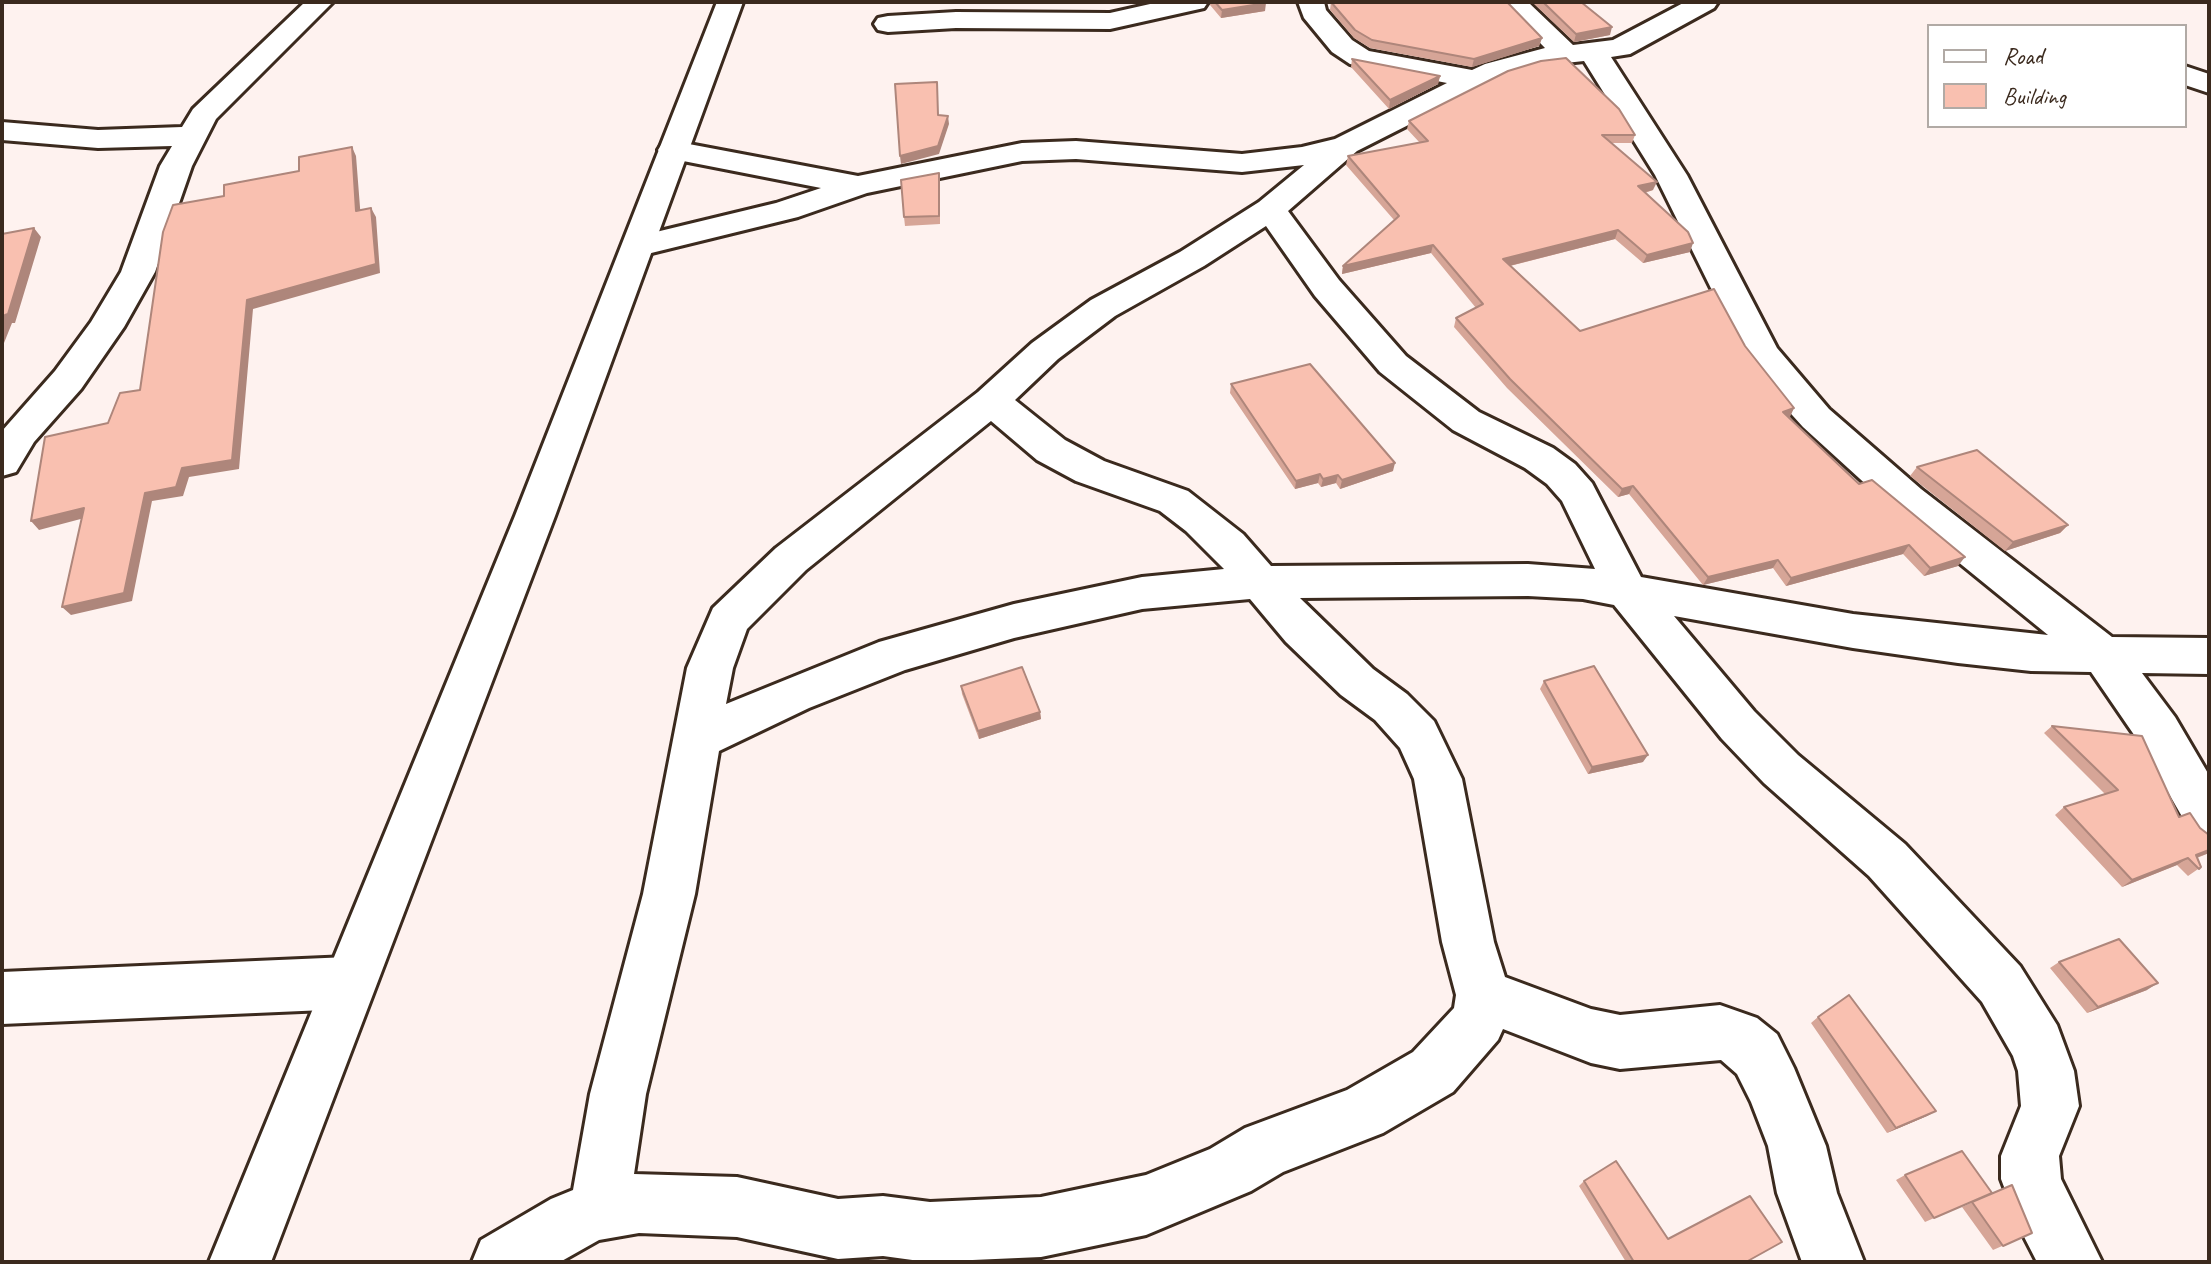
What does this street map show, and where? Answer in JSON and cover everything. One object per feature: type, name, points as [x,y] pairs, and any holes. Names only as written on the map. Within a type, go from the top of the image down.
[{"type":"street","points":[[2,462],[20,433],[68,380],[106,327],[138,272],[189,136],[203,115],[320,2]]},
{"type":"street","points":[[240,1262],[535,516],[730,2]]},
{"type":"street","points":[[888,24],[956,20],[1110,21],[1195,2]]},
{"type":"street","points":[[1311,2],[1313,12],[1342,46],[1360,58],[1472,79]]},
{"type":"street","points":[[1513,2],[1581,53],[1605,75],[1627,103],[1671,175],[1761,353],[1786,385],[1816,418],[1907,499],[2105,656],[2158,731],[2209,819]]},
{"type":"street","points":[[599,1210],[618,1094],[669,894],[710,668],[728,620],[791,559],[991,401],[1045,351],[1103,308],[1192,259],[1270,209],[1346,145],[1472,79],[1515,63],[1631,43],[1705,2]]},
{"type":"street","points":[[2187,76],[2209,84]]},
{"type":"street","points":[[2,131],[98,139],[189,136]]},
{"type":"street","points":[[639,246],[787,210],[859,185],[1022,152],[1049,149],[1242,163],[1302,156],[1346,145]]},
{"type":"street","points":[[673,150],[859,185]]},
{"type":"street","points":[[1270,209],[1327,288],[1393,364],[1466,421],[1539,458],[1561,474],[1578,493],[1597,525],[1626,589],[1738,725],[1781,769],[1887,860],[2001,984],[2037,1044],[2046,1071],[2050,1106],[2030,1156],[2031,1179],[2041,1208],[2071,1262]]},
{"type":"street","points":[[503,1262],[572,1220],[599,1210],[639,1203],[737,1207],[838,1229],[883,1226],[930,1232],[1041,1227],[1146,1205],[1230,1170],[1266,1149],[1363,1113],[1433,1072],[1479,1021],[1483,995],[1468,942],[1438,779],[1417,735],[1391,707],[1357,682],[1302,630],[1228,545],[1174,501],[1090,471],[1051,450],[991,401]]},
{"type":"street","points":[[699,738],[793,695],[895,655],[1014,621],[1142,593],[1259,582],[1528,580],[1626,589],[1898,637],[2031,653],[2209,656]]},
{"type":"street","points":[[2,998],[348,983]]},
{"type":"street","points":[[1483,995],[1591,1036],[1620,1042],[1720,1032],[1737,1037],[1757,1054],[1774,1088],[1797,1146],[1807,1193],[1833,1262]]},
{"type":"building","points":[[1215,2],[1265,2],[1266,3],[1222,10]]},
{"type":"building","points":[[1331,2],[1507,2],[1542,38],[1474,59],[1372,40],[1355,30]]},
{"type":"building","points":[[1543,2],[1581,2],[1612,27],[1576,34]]},
{"type":"building","points":[[1566,58],[1619,109],[1635,135],[1602,135],[1657,182],[1638,186],[1688,232],[1693,243],[1647,255],[1618,230],[1503,259],[1580,331],[1714,289],[1745,346],[1794,408],[1783,412],[1859,484],[1872,480],[1965,557],[1930,568],[1909,545],[1791,578],[1778,560],[1708,577],[1633,486],[1622,489],[1510,379],[1456,318],[1483,304],[1433,245],[1343,266],[1399,216],[1348,156],[1428,141],[1409,121],[1508,71],[1541,61]]},
{"type":"building","points":[[1352,59],[1440,76],[1390,100]]},
{"type":"building","points":[[937,82],[938,115],[948,116],[938,146],[900,156],[895,84]]},
{"type":"building","points":[[352,147],[356,211],[371,208],[376,264],[247,300],[232,460],[182,468],[176,487],[145,493],[124,593],[62,607],[84,508],[31,521],[45,437],[108,423],[120,393],[140,390],[163,232],[173,205],[224,196],[224,185],[299,171],[299,157]]},
{"type":"building","points":[[939,173],[939,216],[904,217],[901,180]]},
{"type":"building","points":[[34,228],[8,314],[2,321],[2,234]]},
{"type":"building","points":[[1310,364],[1395,463],[1342,480],[1338,475],[1323,479],[1320,474],[1296,481],[1231,384]]},
{"type":"building","points":[[1977,450],[2068,525],[2013,542],[1917,467]]},
{"type":"building","points":[[1594,666],[1648,755],[1592,767],[1544,681]]},
{"type":"building","points":[[1022,667],[1040,712],[978,731],[961,686]]},
{"type":"building","points":[[2052,726],[2142,736],[2179,817],[2190,813],[2209,835],[2209,850],[2196,855],[2201,867],[2199,869],[2188,858],[2132,880],[2064,807],[2118,790]]},
{"type":"building","points":[[2119,939],[2158,983],[2098,1007],[2059,962]]},
{"type":"building","points":[[1849,995],[1936,1111],[1896,1128],[1818,1017]]},
{"type":"building","points":[[1962,1151],[1992,1193],[1934,1218],[1905,1175]]},
{"type":"building","points":[[1616,1161],[1668,1239],[1750,1196],[1782,1242],[1746,1262],[1634,1262],[1584,1181]]},
{"type":"building","points":[[2012,1185],[2032,1233],[2003,1246],[1972,1202]]}]
